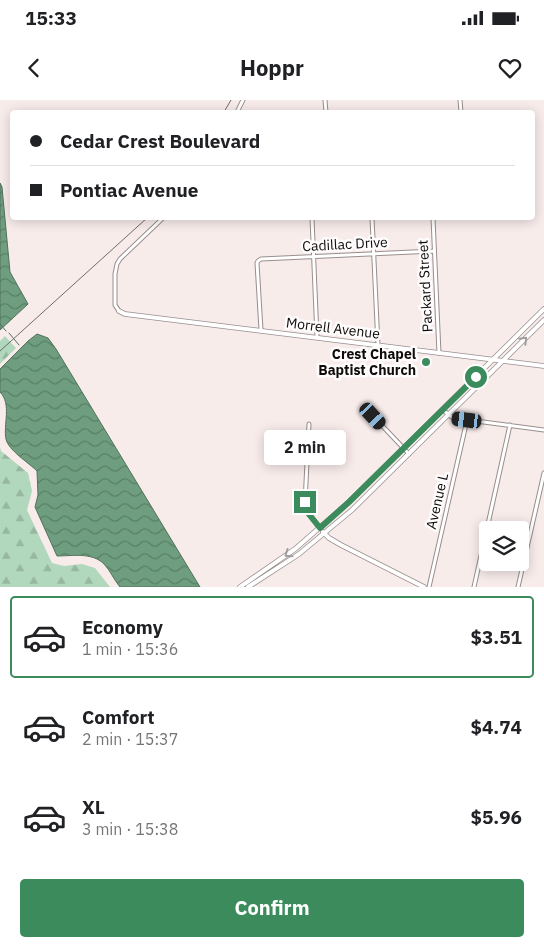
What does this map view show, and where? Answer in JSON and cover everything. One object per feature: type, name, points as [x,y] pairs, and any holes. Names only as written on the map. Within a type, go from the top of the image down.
[{"type":"main road","points":[[248,587],[349,502],[544,309]]},
{"type":"main road","name":"Morrell Avenue","points":[[119,311],[125,314],[544,366]]},
{"type":"main road","points":[[240,587],[299,554],[325,534],[352,510],[544,320]]},
{"type":"main road","points":[[320,528],[329,538],[341,545],[424,587]]},
{"type":"street","points":[[119,311],[116,305],[115,274],[117,264],[161,220]]},
{"type":"street","points":[[312,220],[317,337]]},
{"type":"street","points":[[372,220],[378,345]]},
{"type":"street","name":"Packard Street","points":[[433,220],[439,353]]},
{"type":"street","name":"Cadillac Drive","points":[[261,330],[258,260],[434,251]]},
{"type":"street","points":[[443,410],[453,418],[544,430]]},
{"type":"street","points":[[373,416],[409,454]]},
{"type":"street","name":"Avenue L","points":[[429,587],[467,420]]},
{"type":"street","points":[[309,424],[305,502],[308,513],[320,528]]},
{"type":"street","points":[[474,587],[510,425]]},
{"type":"street","points":[[518,587],[544,473]]},
{"type":"green space","points":[[5,336],[16,348],[0,364],[0,341]]},
{"type":"green space","points":[[0,447],[1,451],[28,473],[32,491],[27,510],[52,563],[64,566],[82,564],[95,568],[110,587],[0,587]]},
{"type":"water","points":[[0,183],[2,187],[10,272],[28,304],[0,330]]},
{"type":"water","points":[[37,334],[48,338],[56,349],[200,587],[120,587],[106,566],[99,560],[88,556],[57,556],[35,507],[38,495],[37,471],[11,448],[6,439],[6,402],[0,392],[0,369]]},
{"type":"waterway","points":[[0,324],[6,331]]},
{"type":"waterway","points":[[9,333],[19,345]]},
{"type":"railway","points":[[225,110],[231,100]]},
{"type":"railway","points":[[0,351],[145,220]]},
{"type":"place","name":"Crest Chapel Baptist Church","points":[[426,362]]},
{"type":"route","points":[[305,502],[308,513],[320,528],[476,377]]}]
